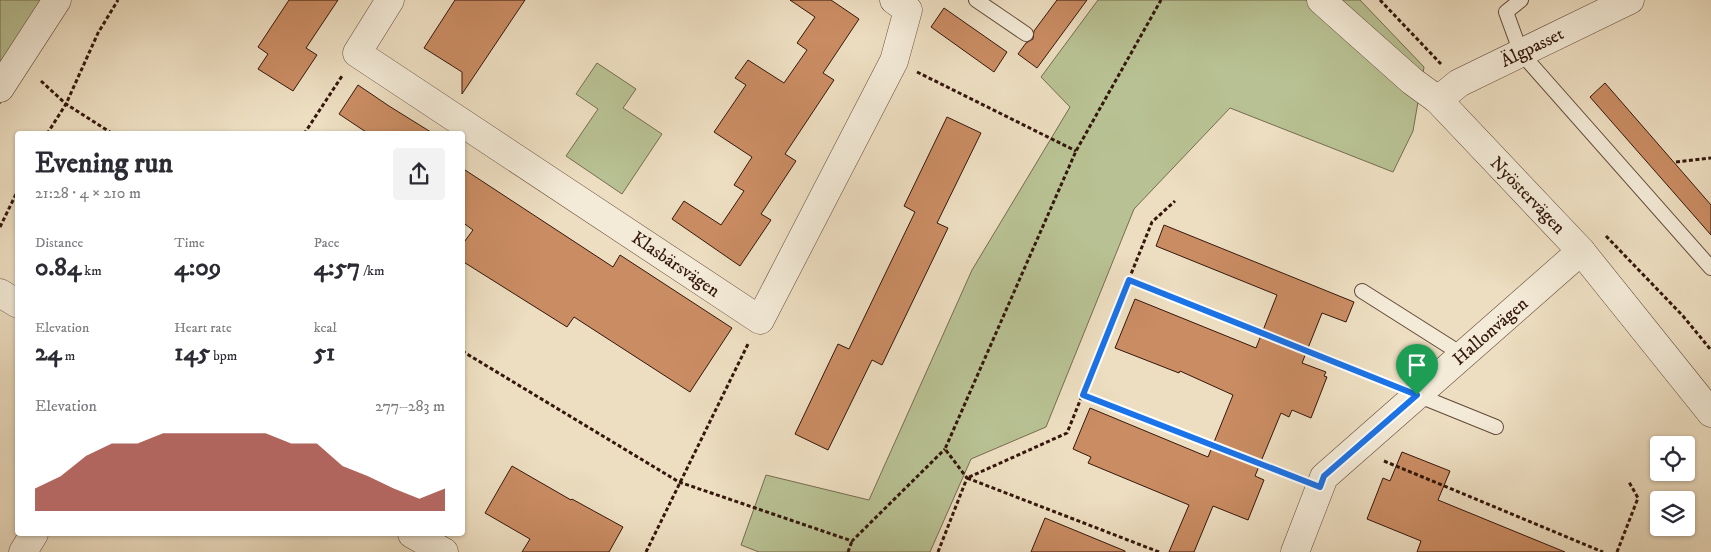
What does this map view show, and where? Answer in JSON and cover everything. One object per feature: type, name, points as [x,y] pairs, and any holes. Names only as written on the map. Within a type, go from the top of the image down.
[{"type":"street","points":[[0,88],[57,0]]},
{"type":"street","points":[[358,53],[390,0]]},
{"type":"street","name":"Nyöstervägen","points":[[1321,0],[1412,81],[1438,100],[1581,251],[1711,413]]},
{"type":"street","name":"Älgpasset","points":[[1438,100],[1459,82],[1630,0]]},
{"type":"street","points":[[760,320],[894,61],[906,3]]},
{"type":"street","name":"Klasbärsvägen","points":[[358,53],[760,320]]},
{"type":"street","name":"Hallonvägen","points":[[1295,552],[1324,476],[1581,251]]},
{"type":"street","points":[[0,293],[15,302]]},
{"type":"street","points":[[22,552],[33,536]]},
{"type":"street","points":[[416,536],[444,552]]},
{"type":"lane","points":[[976,0],[1026,34]]},
{"type":"lane","points":[[1521,0],[1506,12],[1521,53],[1711,268]]},
{"type":"lane","points":[[1362,291],[1463,355]]},
{"type":"lane","points":[[1417,395],[1496,427]]},
{"type":"path","points":[[49,131],[66,104],[98,33],[118,0]]},
{"type":"path","points":[[848,552],[852,540],[945,449],[1076,151],[1162,0]]},
{"type":"path","points":[[306,131],[358,53]]},
{"type":"path","points":[[894,61],[1076,151]]},
{"type":"path","points":[[40,81],[66,104],[108,131]]},
{"type":"path","points":[[1676,162],[1711,158]]},
{"type":"path","points":[[0,227],[15,196]]},
{"type":"path","points":[[938,552],[967,478],[1067,433],[1152,222],[1175,201]]},
{"type":"path","points":[[1129,280],[1417,395]]},
{"type":"path","points":[[646,552],[760,320]]},
{"type":"path","points":[[465,353],[679,482],[852,540]]},
{"type":"path","points":[[1083,395],[1320,487]]},
{"type":"path","points":[[945,449],[967,478],[1159,552]]},
{"type":"path","points":[[1356,449],[1603,552]]},
{"type":"path","points":[[1617,552],[1638,498],[1629,482]]},
{"type":"green space","points":[[0,0],[70,0],[0,104]]},
{"type":"green space","points":[[1098,0],[1360,0],[1424,67],[1413,131],[1393,172],[1230,108],[1134,209],[1046,427],[971,459],[930,552],[759,552],[741,545],[766,475],[869,500],[972,270],[1070,107],[1041,77]]},
{"type":"green space","points":[[597,63],[636,89],[623,108],[662,134],[622,194],[566,156],[598,109],[576,94]]},
{"type":"building","points":[[289,0],[338,0],[306,48],[317,55],[293,91],[258,69],[268,54],[258,47]]},
{"type":"building","points":[[455,0],[525,0],[462,94],[462,72],[424,48]]},
{"type":"building","points":[[790,0],[831,0],[859,19],[823,73],[834,80],[785,154],[796,161],[761,214],[771,220],[740,266],[672,219],[684,201],[721,225],[744,191],[734,185],[752,157],[714,132],[746,85],[735,78],[748,60],[784,83],[807,50],[797,43],[815,17]]},
{"type":"building","points":[[1057,0],[1087,0],[1037,68],[1018,54],[1026,43],[1033,39],[1034,31]]},
{"type":"building","points":[[944,8],[1007,52],[994,72],[931,27]]},
{"type":"building","points":[[1605,83],[1711,205],[1711,235],[1590,97]]},
{"type":"building","points":[[358,85],[429,131],[364,131],[339,114]]},
{"type":"building","points":[[947,117],[981,133],[937,223],[948,228],[882,365],[872,360],[828,450],[795,434],[838,344],[849,349],[915,212],[904,206]]},
{"type":"building","points":[[465,170],[613,267],[620,255],[732,328],[690,392],[574,317],[567,327],[465,263],[465,241],[473,230],[465,224]]},
{"type":"building","points":[[1164,225],[1354,302],[1346,322],[1322,313],[1302,363],[1326,372],[1324,376],[1327,377],[1311,418],[1292,410],[1289,417],[1281,413],[1255,476],[1264,480],[1248,520],[1213,506],[1194,552],[1169,552],[1189,505],[1088,463],[1091,457],[1073,449],[1090,408],[1208,457],[1233,395],[1180,371],[1179,373],[1115,348],[1135,299],[1256,348],[1277,295],[1156,246]]},
{"type":"building","points":[[1402,452],[1450,471],[1438,500],[1565,552],[1417,552],[1421,541],[1367,519],[1383,478],[1390,481]]},
{"type":"building","points":[[512,466],[623,527],[609,552],[522,552],[530,539],[485,513]]},
{"type":"building","points":[[1045,518],[1125,551],[1125,552],[1031,552]]},
{"type":"route","points":[[1129,280],[1417,395],[1324,476],[1320,487],[1083,395],[1129,280]]}]
